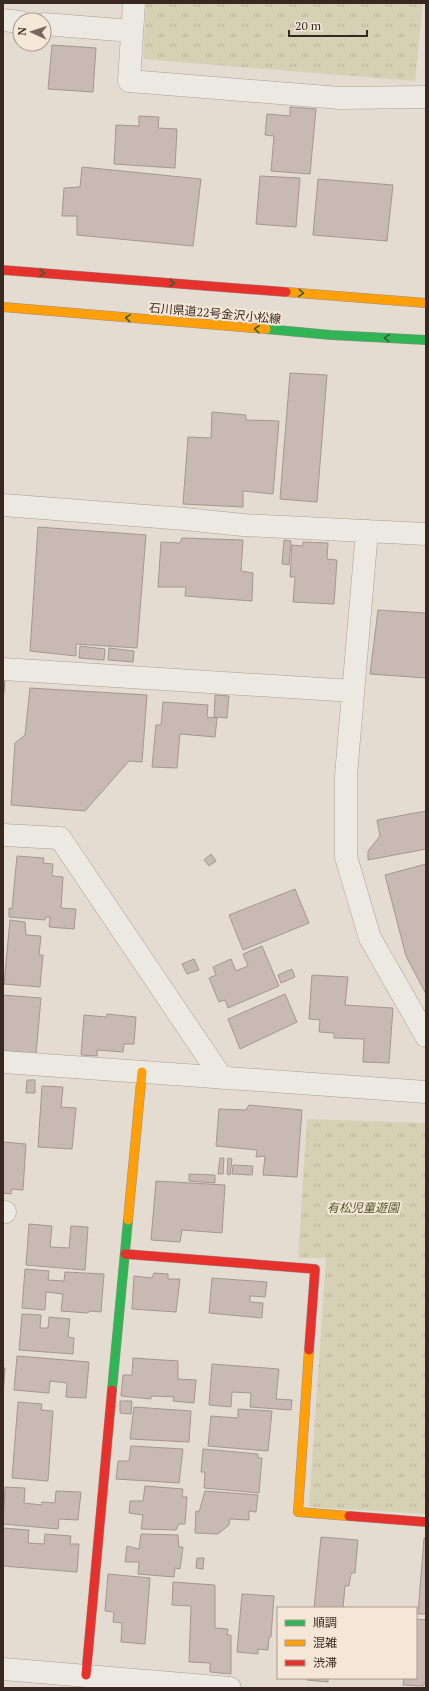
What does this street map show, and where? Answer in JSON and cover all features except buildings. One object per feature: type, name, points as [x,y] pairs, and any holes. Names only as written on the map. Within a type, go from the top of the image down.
[{"type":"street","points":[[134,3],[131,31],[129,81],[340,98],[426,97]]},
{"type":"street","points":[[52,25],[131,31]]},
{"type":"street","points":[[3,270],[426,303]]},
{"type":"street","name":"石川県道22号金沢小松線","points":[[3,307],[331,335],[426,340]]},
{"type":"street","points":[[3,505],[243,525],[426,534]]},
{"type":"street","points":[[367,531],[346,775],[346,857],[370,938],[426,1036]]},
{"type":"street","points":[[3,669],[353,691]]},
{"type":"street","points":[[3,835],[60,838],[222,1078]]},
{"type":"street","points":[[3,1062],[426,1092]]},
{"type":"street","points":[[86,1675],[142,1072]]},
{"type":"street","points":[[125,1254],[315,1269],[298,1512],[426,1522]]},
{"type":"street","points":[[3,1669],[86,1675],[146,1684],[230,1688]]},
{"type":"green space","points":[[146,3],[423,3],[415,81],[143,59]]},
{"type":"green space","name":"有松児童遊園","points":[[307,1119],[426,1123],[426,1514],[309,1507],[326,1258],[298,1258]]},
{"type":"traffic: fast","points":[[266,329],[331,335],[426,340]]},
{"type":"traffic: fast","points":[[112,1390],[128,1220]]},
{"type":"traffic: slow","points":[[286,292],[426,303]]},
{"type":"traffic: slow","points":[[3,307],[266,329]]},
{"type":"traffic: slow","points":[[128,1220],[142,1072]]},
{"type":"traffic: slow","points":[[309,1350],[298,1512],[349,1516]]},
{"type":"traffic: jam","points":[[3,270],[286,292]]},
{"type":"traffic: jam","points":[[125,1254],[315,1269],[309,1350]]},
{"type":"traffic: jam","points":[[86,1675],[112,1390]]},
{"type":"traffic: jam","points":[[349,1516],[426,1522]]}]
